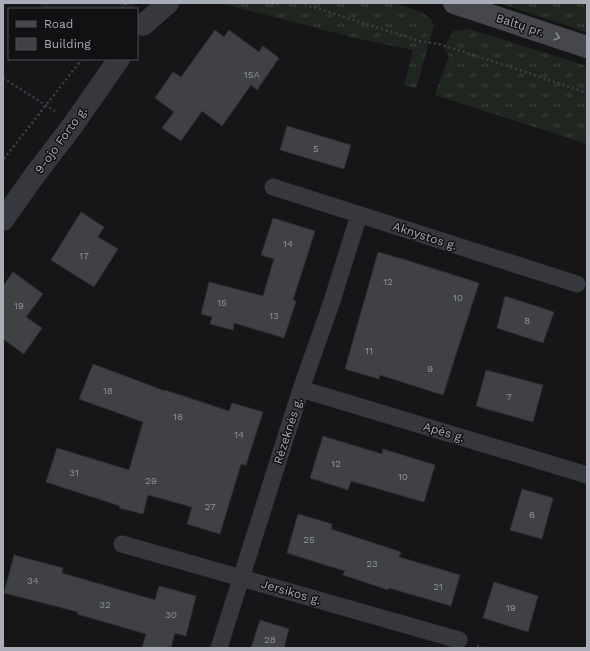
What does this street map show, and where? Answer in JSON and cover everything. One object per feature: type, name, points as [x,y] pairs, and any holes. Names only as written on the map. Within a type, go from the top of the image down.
[{"type":"main road","name":"Baltų pr.","points":[[454,3],[587,47]]},
{"type":"street","points":[[140,29],[151,3]]},
{"type":"street","points":[[140,29],[168,3]]},
{"type":"street","name":"9-ojo Forto g.","points":[[3,220],[118,60]]},
{"type":"street","name":"Aknystos g.","points":[[273,187],[577,284]]},
{"type":"street","name":"Rėzeknės g.","points":[[219,648],[301,389],[332,302],[359,215]]},
{"type":"street","name":"Apės g.","points":[[301,389],[587,475]]},
{"type":"street","name":"Jersikos g.","points":[[122,544],[459,640]]},
{"type":"path","points":[[267,3],[273,5],[284,3]]},
{"type":"path","points":[[300,3],[420,41],[439,44],[587,93]]},
{"type":"path","points":[[4,159],[81,60]]},
{"type":"path","points":[[3,78],[73,124]]},
{"type":"shaded area","points":[[36,3],[135,3],[132,8],[44,8]]},
{"type":"green space","points":[[219,3],[394,3],[421,12],[430,18],[434,25],[416,89],[404,85],[413,50],[351,37]]},
{"type":"green space","points":[[499,3],[587,3],[587,32]]},
{"type":"green space","points":[[469,29],[587,66],[587,144],[435,95],[449,56],[444,48],[453,31]]},
{"type":"building","points":[[215,30],[224,37],[229,30],[259,52],[263,46],[279,58],[257,90],[251,85],[222,126],[202,111],[181,141],[162,128],[174,112],[155,98],[173,72],[181,77]]},
{"type":"building","points":[[287,126],[351,145],[344,169],[280,150]]},
{"type":"building","points":[[81,212],[104,227],[98,237],[118,249],[94,287],[51,260]]},
{"type":"building","points":[[273,218],[315,231],[293,300],[296,301],[284,338],[234,323],[233,330],[210,324],[212,317],[201,314],[209,282],[263,296],[274,259],[261,255]]},
{"type":"building","points":[[378,252],[479,283],[443,395],[380,375],[379,379],[345,369]]},
{"type":"building","points":[[13,272],[43,294],[26,317],[42,328],[24,354],[3,339],[3,286]]},
{"type":"building","points":[[505,296],[554,312],[543,343],[497,328]]},
{"type":"building","points":[[93,364],[165,391],[229,411],[232,403],[263,412],[246,465],[241,464],[220,534],[187,524],[192,507],[148,495],[143,514],[119,508],[120,506],[46,482],[57,448],[129,470],[143,422],[79,399]]},
{"type":"building","points":[[486,370],[543,385],[533,422],[476,406]]},
{"type":"building","points":[[323,436],[382,454],[383,449],[435,465],[424,502],[351,481],[348,490],[310,478]]},
{"type":"building","points":[[522,489],[553,498],[542,539],[510,530]]},
{"type":"building","points":[[298,514],[332,524],[331,529],[401,552],[399,557],[460,575],[451,606],[389,588],[388,590],[343,575],[345,571],[287,553]]},
{"type":"building","points":[[14,555],[63,568],[62,573],[155,600],[159,586],[196,596],[186,636],[175,633],[171,648],[142,648],[146,634],[77,614],[78,612],[4,593]]},
{"type":"building","points":[[494,582],[538,596],[528,632],[483,618]]},
{"type":"building","points":[[260,620],[289,629],[284,648],[251,648]]}]
